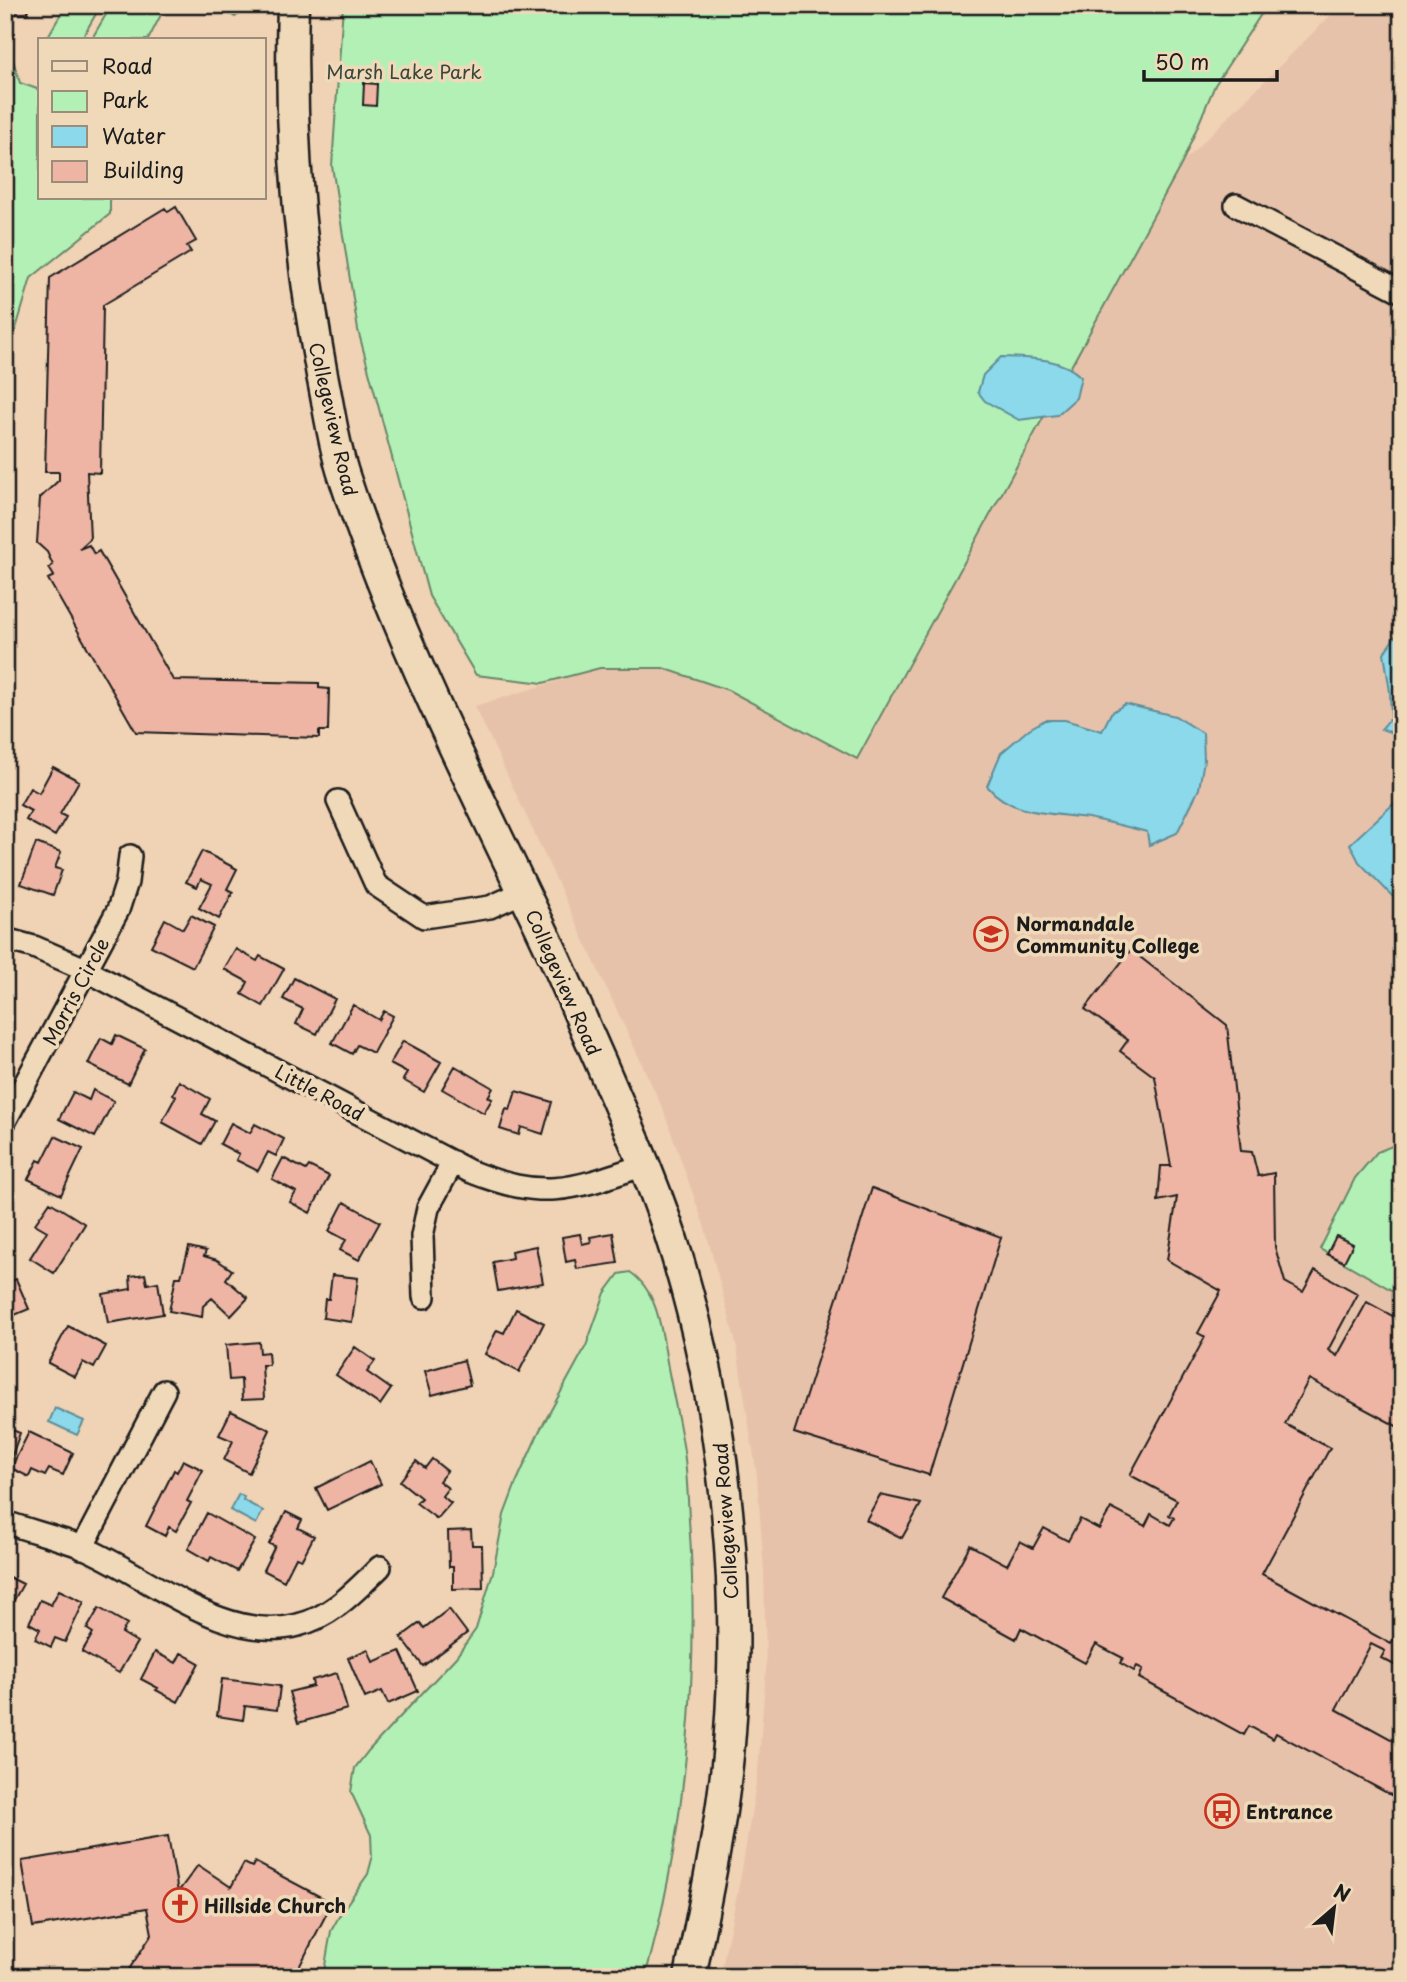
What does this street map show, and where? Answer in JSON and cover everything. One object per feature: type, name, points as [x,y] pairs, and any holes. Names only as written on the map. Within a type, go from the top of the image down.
[{"type":"street","name":"Collegeview Road","points":[[293,5],[294,152],[302,247],[316,339],[342,470],[377,570],[414,659],[552,953],[645,1165],[676,1252],[700,1344],[719,1437],[729,1531],[733,1626],[731,1731],[721,1816],[690,1977]]},
{"type":"street","points":[[1236,205],[1402,292]]},
{"type":"street","points":[[338,802],[376,885],[424,917],[490,907],[523,892]]},
{"type":"street","name":"Morris Circle","points":[[5,1121],[118,910],[127,882],[130,856]]},
{"type":"street","name":"Little Road","points":[[5,939],[34,947],[86,971],[453,1162],[501,1183],[535,1190],[568,1189],[645,1165]]},
{"type":"street","points":[[424,1297],[422,1236],[428,1208],[453,1162]]},
{"type":"street","points":[[82,1548],[164,1391]]},
{"type":"street","points":[[5,1522],[82,1548],[217,1618],[243,1627],[271,1629],[298,1625],[324,1615],[347,1599],[380,1567]]},
{"type":"shaded area","name":"Normandale Community College","points":[[1341,5],[1402,5],[1402,1977],[720,1977],[742,1870],[758,1771],[766,1669],[764,1571],[757,1476],[736,1343],[705,1228],[663,1109],[475,706],[600,668],[663,668],[728,690],[857,759],[1182,163]]},
{"type":"green space","points":[[66,5],[86,5],[97,12],[82,38],[47,38]]},
{"type":"green space","points":[[166,5],[149,38],[92,38],[111,6]]},
{"type":"green space","points":[[216,5],[250,5],[235,17]]},
{"type":"green space","name":"Marsh Lake Park","points":[[343,5],[1267,5],[1215,85],[1182,163],[857,759],[728,690],[663,668],[600,668],[543,683],[476,675],[429,596],[358,330],[332,166]]},
{"type":"green space","points":[[5,47],[11,54],[20,83],[38,89],[38,200],[110,200],[110,214],[31,278],[5,366]]},
{"type":"green space","points":[[1402,1142],[1402,1296],[1320,1249],[1355,1178],[1377,1152]]},
{"type":"green space","points":[[630,1272],[648,1292],[662,1332],[684,1451],[692,1576],[691,1692],[680,1808],[671,1866],[645,1977],[323,1977],[331,1931],[368,1874],[372,1859],[371,1835],[351,1792],[355,1768],[456,1657],[476,1629],[493,1572],[504,1515],[516,1483],[539,1432],[586,1346],[605,1293],[619,1274]]},
{"type":"water","points":[[1001,357],[1044,360],[1073,370],[1081,377],[1076,398],[1057,415],[1019,420],[985,401],[978,392],[983,375]]},
{"type":"water","points":[[1402,626],[1402,736],[1381,729],[1391,718],[1384,653]]},
{"type":"water","points":[[1125,704],[1175,716],[1203,733],[1204,760],[1199,789],[1177,833],[1149,845],[1147,832],[1088,818],[1021,808],[997,796],[987,786],[1001,753],[1029,729],[1045,720],[1065,720],[1102,731],[1111,713]]},
{"type":"water","points":[[1402,796],[1402,906],[1359,862],[1350,844]]},
{"type":"water","points":[[55,1408],[84,1421],[77,1435],[49,1422]]},
{"type":"water","points":[[239,1494],[244,1497],[243,1500],[263,1511],[256,1524],[230,1510]]},
{"type":"building","points":[[5,5],[28,5],[28,13],[5,14]]},
{"type":"building","points":[[364,83],[377,84],[376,106],[363,105]]},
{"type":"building","points":[[176,207],[196,241],[187,246],[191,252],[103,305],[100,473],[87,472],[90,539],[79,549],[89,545],[94,554],[99,551],[173,680],[319,683],[319,688],[329,689],[328,731],[319,731],[319,738],[136,732],[48,579],[54,576],[49,568],[53,565],[47,552],[37,543],[40,498],[59,480],[59,472],[45,472],[50,278],[165,208],[168,212]]},
{"type":"building","points":[[53,767],[79,781],[60,814],[66,817],[55,836],[26,820],[31,811],[20,805],[30,788],[39,793]]},
{"type":"building","points":[[36,843],[61,852],[55,868],[62,870],[53,895],[21,884]]},
{"type":"building","points":[[202,851],[237,869],[227,889],[233,892],[219,919],[199,908],[212,884],[201,879],[197,887],[186,882]]},
{"type":"building","points":[[191,915],[214,927],[193,967],[151,946],[165,919],[183,929]]},
{"type":"building","points":[[236,949],[257,961],[260,956],[284,969],[263,1006],[242,994],[248,982],[224,969]]},
{"type":"building","name":"Normandale Community College","points":[[1131,950],[1227,1025],[1241,1151],[1252,1152],[1258,1176],[1274,1173],[1275,1247],[1285,1282],[1303,1292],[1315,1270],[1358,1294],[1328,1350],[1337,1356],[1367,1302],[1402,1321],[1402,1429],[1309,1379],[1285,1424],[1330,1448],[1262,1574],[1391,1644],[1402,1625],[1402,1669],[1381,1658],[1385,1651],[1371,1644],[1336,1709],[1402,1745],[1402,1801],[1276,1733],[1273,1739],[1249,1726],[1244,1735],[1139,1678],[1143,1669],[1137,1666],[1134,1671],[1120,1663],[1123,1658],[1096,1644],[1085,1663],[1021,1628],[1016,1639],[941,1598],[970,1545],[1007,1565],[1020,1541],[1033,1548],[1044,1528],[1068,1541],[1080,1519],[1099,1529],[1111,1508],[1145,1526],[1151,1514],[1170,1525],[1174,1518],[1169,1515],[1177,1500],[1130,1475],[1205,1337],[1198,1333],[1221,1291],[1167,1260],[1177,1197],[1158,1201],[1161,1166],[1171,1166],[1155,1077],[1120,1051],[1128,1040],[1085,1009]]},
{"type":"building","points":[[294,978],[335,999],[317,1034],[296,1024],[303,1009],[283,999]]},
{"type":"building","points":[[353,1005],[379,1020],[384,1011],[393,1016],[373,1053],[357,1045],[352,1054],[332,1043]]},
{"type":"building","points":[[116,1035],[145,1049],[128,1084],[88,1064],[101,1038],[112,1044]]},
{"type":"building","points":[[403,1041],[441,1062],[424,1092],[403,1080],[407,1073],[390,1064]]},
{"type":"building","points":[[455,1066],[493,1088],[488,1097],[492,1099],[484,1113],[442,1089]]},
{"type":"building","points":[[179,1081],[210,1099],[202,1114],[215,1121],[202,1144],[162,1122],[176,1096],[173,1094]]},
{"type":"building","points":[[93,1090],[114,1101],[95,1137],[59,1119],[73,1092],[89,1100]]},
{"type":"building","points":[[516,1091],[552,1102],[543,1134],[521,1127],[519,1135],[500,1129],[506,1109],[510,1110]]},
{"type":"building","points":[[231,1123],[250,1133],[255,1124],[284,1139],[276,1156],[268,1152],[258,1171],[236,1160],[239,1154],[220,1144]]},
{"type":"building","points":[[55,1136],[83,1149],[61,1195],[28,1179],[38,1160],[42,1162]]},
{"type":"building","points":[[283,1158],[306,1170],[309,1166],[329,1176],[310,1213],[290,1202],[296,1192],[272,1179]]},
{"type":"building","points":[[872,1188],[1001,1237],[929,1475],[794,1433]]},
{"type":"building","points":[[50,1202],[85,1224],[54,1273],[30,1258],[47,1231],[35,1224]]},
{"type":"building","points":[[344,1202],[380,1222],[359,1260],[340,1250],[346,1240],[329,1231]]},
{"type":"building","points":[[613,1233],[618,1263],[577,1269],[575,1260],[566,1262],[562,1237],[580,1234],[582,1244],[591,1242],[590,1237]]},
{"type":"building","points":[[1336,1236],[1353,1244],[1344,1262],[1327,1254]]},
{"type":"building","points":[[536,1246],[543,1283],[498,1291],[493,1262],[512,1258],[511,1251]]},
{"type":"building","points":[[189,1247],[206,1251],[204,1256],[217,1260],[232,1270],[226,1279],[248,1298],[231,1316],[212,1298],[203,1306],[202,1317],[169,1311],[176,1277],[181,1277]]},
{"type":"building","points":[[145,1274],[147,1284],[158,1282],[163,1314],[108,1323],[103,1294],[131,1289],[130,1276]]},
{"type":"building","points":[[332,1275],[358,1278],[352,1322],[323,1318]]},
{"type":"building","points":[[16,1279],[29,1309],[5,1319],[5,1284]]},
{"type":"building","points":[[516,1309],[544,1323],[519,1372],[485,1354],[497,1330],[504,1333]]},
{"type":"building","points":[[68,1326],[106,1346],[94,1368],[83,1362],[75,1377],[48,1363]]},
{"type":"building","points":[[259,1342],[260,1353],[268,1352],[269,1365],[262,1365],[264,1399],[242,1400],[241,1379],[229,1380],[226,1345]]},
{"type":"building","points":[[355,1347],[375,1361],[367,1372],[391,1389],[380,1405],[336,1375]]},
{"type":"building","points":[[464,1360],[470,1385],[432,1395],[425,1371]]},
{"type":"building","points":[[231,1411],[270,1430],[249,1473],[224,1460],[233,1441],[219,1435]]},
{"type":"building","points":[[5,1427],[20,1433],[11,1458],[5,1456]]},
{"type":"building","points":[[29,1432],[73,1453],[63,1475],[49,1469],[45,1476],[32,1470],[29,1477],[11,1468]]},
{"type":"building","points":[[432,1459],[447,1471],[439,1481],[448,1488],[442,1496],[451,1503],[437,1519],[416,1503],[421,1498],[400,1481],[416,1461],[425,1468]]},
{"type":"building","points":[[183,1460],[203,1470],[187,1501],[191,1503],[176,1531],[169,1527],[165,1536],[146,1526],[174,1470],[177,1472]]},
{"type":"building","points":[[370,1461],[381,1484],[327,1510],[316,1488]]},
{"type":"building","points":[[880,1495],[921,1504],[902,1538],[866,1520]]},
{"type":"building","points":[[286,1512],[302,1520],[298,1528],[314,1536],[302,1559],[296,1557],[284,1581],[263,1570],[275,1546],[269,1544]]},
{"type":"building","points":[[207,1513],[255,1540],[237,1571],[211,1557],[209,1561],[188,1549]]},
{"type":"building","points":[[471,1530],[472,1545],[482,1545],[483,1588],[453,1589],[448,1531]]},
{"type":"building","points":[[7,1576],[23,1584],[5,1616],[5,1579]]},
{"type":"building","points":[[59,1590],[84,1602],[65,1642],[55,1638],[51,1647],[35,1639],[40,1629],[29,1623],[40,1600],[51,1605]]},
{"type":"building","points":[[99,1608],[127,1624],[122,1633],[137,1642],[119,1673],[82,1652],[93,1633],[87,1629]]},
{"type":"building","points":[[449,1609],[467,1633],[423,1666],[401,1637],[420,1623],[424,1628]]},
{"type":"building","points":[[368,1649],[373,1662],[400,1651],[418,1691],[388,1704],[382,1691],[365,1698],[348,1658]]},
{"type":"building","points":[[155,1652],[176,1663],[181,1653],[199,1663],[178,1702],[141,1679]]},
{"type":"building","points":[[337,1673],[347,1709],[298,1723],[289,1692],[313,1686],[312,1680]]},
{"type":"building","points":[[222,1679],[280,1686],[277,1710],[245,1706],[243,1720],[217,1716]]},
{"type":"building","name":"Hillside Church","points":[[168,1836],[178,1892],[198,1865],[231,1887],[244,1863],[252,1867],[255,1862],[332,1903],[294,1977],[218,1977],[207,1971],[203,1977],[124,1977],[152,1934],[147,1908],[33,1927],[22,1861]]},
{"type":"place","name":"Normandale Community College","points":[[991,934]]},
{"type":"place","name":"Entrance","points":[[1222,1811]]},
{"type":"place","name":"Hillside Church","points":[[180,1905]]}]
